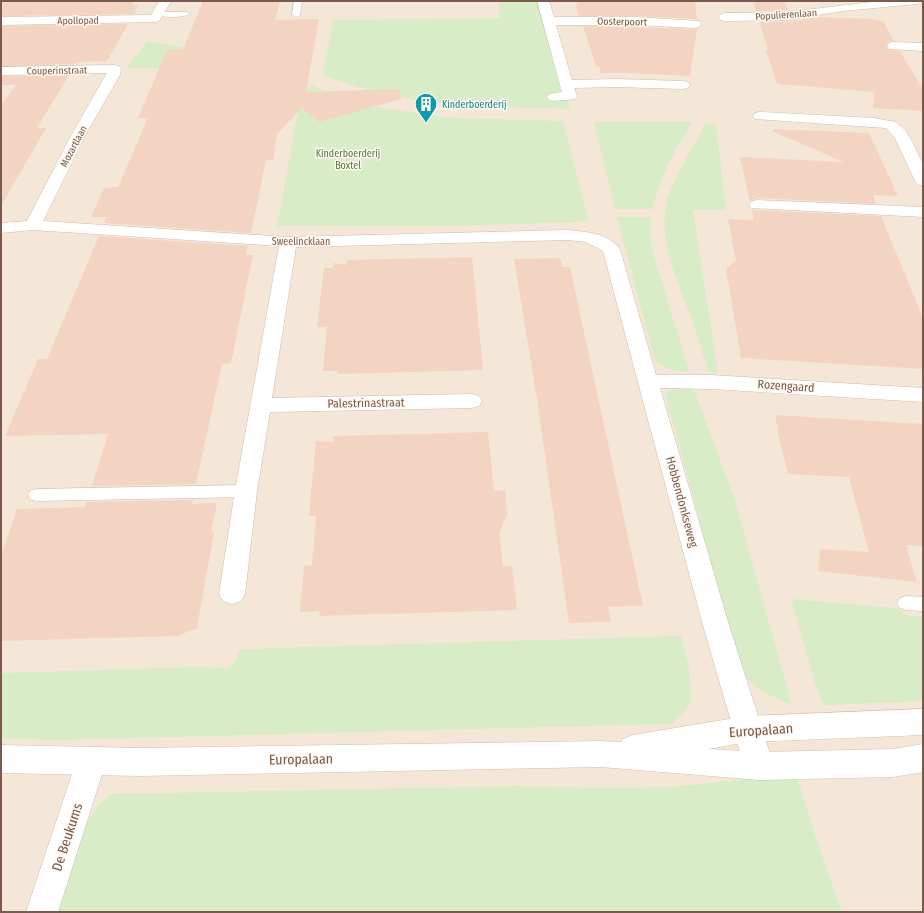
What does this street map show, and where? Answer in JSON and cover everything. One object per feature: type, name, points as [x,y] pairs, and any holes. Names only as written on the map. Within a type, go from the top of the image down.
[{"type":"street","points":[[157,16],[165,1]]},
{"type":"street","points":[[543,1],[570,96],[554,98]]},
{"type":"street","name":"Populierenlaan","points":[[726,17],[788,16],[918,1]]},
{"type":"street","name":"Apollopad","points":[[1,21],[157,16]]},
{"type":"street","name":"Oosterpoort","points":[[548,21],[636,21],[695,24]]},
{"type":"street","points":[[893,46],[923,47]]},
{"type":"street","name":"Couperinstraat","points":[[1,71],[114,69]]},
{"type":"street","name":"Mozartlaan","points":[[33,225],[80,132],[113,75],[114,69]]},
{"type":"street","points":[[566,84],[616,83],[683,85]]},
{"type":"street","points":[[760,116],[885,123],[894,127],[907,148],[923,181]]},
{"type":"street","points":[[907,148],[923,149]]},
{"type":"street","points":[[757,205],[923,212]]},
{"type":"street","name":"Sweelincklaan","points":[[1,228],[33,225],[288,242],[568,235],[601,240]]},
{"type":"street","name":"Hobbendonkseweg","points":[[601,240],[611,249],[715,622],[759,766]]},
{"type":"street","points":[[232,594],[246,491],[288,242]]},
{"type":"street","name":"Rozengaard","points":[[649,381],[711,382],[923,395]]},
{"type":"street","name":"Palestrinastraat","points":[[261,405],[472,401]]},
{"type":"street","name":"Europalaan","points":[[601,754],[747,729],[923,722]]},
{"type":"street","name":"Europalaan","points":[[1,759],[91,762],[601,754],[759,766],[893,763],[923,758]]},
{"type":"street","name":"De Beukums","points":[[42,912],[91,762]]},
{"type":"lane","points":[[296,15],[298,1]]},
{"type":"lane","points":[[157,16],[186,14]]},
{"type":"lane","points":[[36,496],[246,491]]},
{"type":"lane","points":[[906,603],[923,604]]},
{"type":"shaded area","points":[[1,1],[923,1],[923,912],[1,912]]},
{"type":"green space","points":[[498,1],[537,1],[570,109],[455,105],[410,99],[371,91],[323,75],[333,20],[500,18]]},
{"type":"green space","points":[[148,41],[203,50],[224,67],[126,68]]},
{"type":"green space","name":"Kinderboerderij Boxtel","points":[[310,85],[376,107],[402,111],[452,118],[563,121],[588,218],[585,221],[577,222],[453,226],[277,226],[299,106],[303,92]]},
{"type":"green space","points":[[594,122],[692,122],[663,175],[655,197],[653,209],[615,209]]},
{"type":"green space","points":[[706,123],[716,124],[726,210],[693,210],[718,373],[708,372],[694,326],[676,278],[665,235],[666,205],[668,196]]},
{"type":"green space","points":[[617,217],[651,217],[650,235],[653,252],[689,372],[671,370],[655,361]]},
{"type":"green space","points":[[679,387],[693,387],[734,497],[792,705],[761,691],[745,677],[723,606],[665,394]]},
{"type":"green space","points":[[791,599],[897,608],[904,615],[923,617],[923,701],[824,705],[815,683]]},
{"type":"green space","points":[[681,636],[689,668],[691,700],[687,709],[673,723],[53,740],[1,738],[1,673],[200,667],[227,668],[234,664],[240,650],[275,648]]},
{"type":"green space","points":[[796,774],[817,841],[842,912],[54,912],[85,826],[98,805],[112,794],[520,786],[603,788],[671,787]]},
{"type":"building","points":[[1,1],[134,1],[132,5],[139,5],[134,14],[1,16]]},
{"type":"building","points":[[203,1],[280,1],[275,20],[319,19],[306,92],[400,89],[401,99],[319,122],[302,108],[277,134],[273,160],[266,160],[251,233],[104,223],[106,217],[91,217],[104,188],[118,187],[148,118],[138,118],[167,50],[183,49]]},
{"type":"building","points":[[576,1],[695,1],[697,19],[636,16],[579,16],[575,4],[578,4]]},
{"type":"building","points":[[753,1],[784,1],[788,10],[756,11]]},
{"type":"building","points":[[818,17],[872,19],[883,21],[894,41],[888,42],[886,47],[889,50],[900,51],[923,90],[923,111],[873,108],[874,92],[777,84],[759,22],[788,22]]},
{"type":"building","points":[[128,24],[107,61],[77,62],[76,64],[1,66],[1,26]]},
{"type":"building","points":[[583,26],[697,29],[690,76],[601,73],[599,66],[596,66]]},
{"type":"building","points":[[69,75],[37,128],[46,128],[1,206],[1,105],[16,85],[1,85],[1,76]]},
{"type":"building","points":[[774,129],[869,133],[898,196],[873,195],[876,204],[757,198],[750,201],[740,157],[844,162],[774,132]]},
{"type":"building","points":[[752,210],[881,216],[923,318],[923,369],[741,358],[726,269],[736,261],[728,219],[754,220]]},
{"type":"building","points":[[99,236],[248,246],[246,255],[253,255],[231,363],[222,364],[196,484],[92,486],[108,434],[5,436],[38,359],[47,359]]},
{"type":"building","points":[[472,257],[483,370],[338,374],[338,371],[323,371],[327,327],[317,327],[324,268],[333,268],[333,263],[346,265],[347,260]]},
{"type":"building","points":[[560,258],[562,267],[570,267],[643,606],[608,607],[611,622],[569,623],[537,399],[514,259]]},
{"type":"building","points":[[775,415],[923,424],[923,546],[906,545],[917,582],[818,571],[820,549],[869,552],[849,477],[788,474]]},
{"type":"building","points":[[488,432],[494,491],[505,490],[507,514],[499,534],[503,566],[512,566],[517,610],[319,616],[320,611],[300,612],[304,566],[312,565],[316,516],[309,516],[316,441],[333,442],[333,436]]},
{"type":"building","points":[[193,500],[192,504],[217,503],[211,533],[214,532],[197,628],[177,636],[1,641],[1,556],[17,509],[85,507],[87,502]]},
{"type":"place","name":"Kinderboerderij","points":[[426,124]]}]
